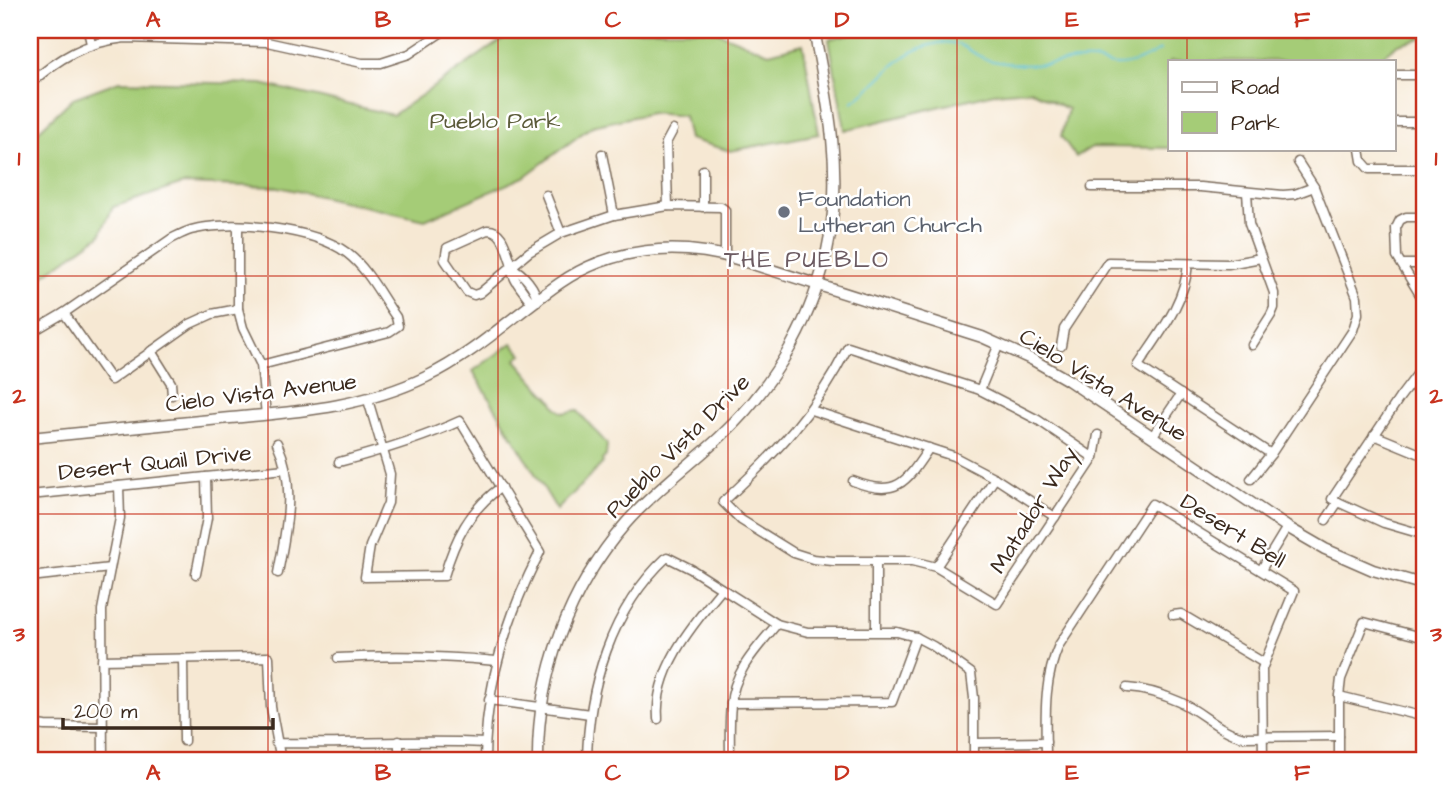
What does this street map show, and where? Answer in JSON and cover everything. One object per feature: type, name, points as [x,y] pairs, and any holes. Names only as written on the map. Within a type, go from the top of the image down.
[{"type":"street","points":[[89,30],[91,44]]},
{"type":"street","points":[[30,85],[58,60],[91,44],[125,38],[267,42],[362,63],[381,63],[410,54],[445,30]]},
{"type":"street","name":"Pueblo Vista Drive","points":[[537,761],[541,707],[550,662],[563,624],[596,562],[639,509],[720,438],[760,394],[792,345],[817,285],[831,233],[834,166],[832,131],[814,30]]},
{"type":"street","points":[[1396,75],[1425,75]]},
{"type":"street","points":[[1396,122],[1425,122]]},
{"type":"street","points":[[667,206],[666,143],[673,130]]},
{"type":"street","points":[[1360,150],[1369,169],[1425,169]]},
{"type":"street","points":[[602,154],[614,215]]},
{"type":"street","points":[[1251,480],[1353,330],[1358,314],[1357,297],[1314,187],[1298,162]]},
{"type":"street","points":[[703,207],[704,170]]},
{"type":"street","points":[[1092,187],[1200,187],[1295,194],[1314,187]]},
{"type":"street","points":[[1247,192],[1249,224],[1274,293],[1274,308],[1252,345]]},
{"type":"street","points":[[546,195],[561,233]]},
{"type":"street","points":[[537,301],[536,294],[512,276],[512,267],[499,233],[494,229],[450,246],[445,252],[445,260],[467,292],[474,295],[481,293],[512,267],[529,252],[561,233],[614,215],[667,206],[721,207],[725,210],[724,256]]},
{"type":"street","points":[[1425,217],[1406,217],[1396,228],[1397,257],[1425,303]]},
{"type":"street","points":[[30,333],[64,313],[171,239],[190,230],[214,226],[282,229],[333,244],[349,254],[362,267],[396,317],[398,326],[389,332],[261,365]]},
{"type":"street","points":[[238,227],[238,309],[243,328],[261,365],[266,415]]},
{"type":"street","name":"Cielo Vista Avenue","points":[[30,438],[266,415],[335,407],[368,400],[405,387],[449,365],[573,275],[621,256],[665,249],[699,250],[999,344],[1045,367],[1287,527],[1325,549],[1354,563],[1425,585]]},
{"type":"street","points":[[1061,346],[1064,329],[1108,262],[1228,264],[1261,258]]},
{"type":"street","points":[[1188,264],[1182,295],[1138,366],[1271,454]]},
{"type":"street","points":[[1402,264],[1425,264]]},
{"type":"street","points":[[64,313],[111,380],[190,324],[212,314],[238,309]]},
{"type":"street","points":[[980,390],[999,344]]},
{"type":"street","points":[[995,478],[936,566],[912,561],[822,560],[794,553],[741,520],[723,502],[772,456],[811,410],[848,346],[980,390],[1038,420],[1094,457]]},
{"type":"street","points":[[151,351],[171,383],[172,395]]},
{"type":"street","points":[[1425,364],[1332,499],[1384,523],[1425,535]]},
{"type":"street","points":[[1152,437],[1181,394]]},
{"type":"street","points":[[368,400],[390,474],[388,503],[370,546],[365,577],[444,576],[462,529],[484,499],[501,487]]},
{"type":"street","points":[[811,410],[953,456],[995,478],[1055,517]]},
{"type":"street","points":[[339,462],[383,450],[460,421],[540,552],[522,587],[496,661],[489,700],[485,761]]},
{"type":"street","name":"Matador Way","points":[[936,566],[997,604],[1094,457],[1098,435]]},
{"type":"street","points":[[1374,435],[1425,456]]},
{"type":"street","points":[[277,443],[285,469],[289,500],[288,522],[278,573]]},
{"type":"street","points":[[853,481],[867,487],[900,485],[908,479],[929,448]]},
{"type":"street","name":"Desert Quail Drive","points":[[30,495],[285,469]]},
{"type":"street","points":[[196,574],[207,518],[206,477]]},
{"type":"street","points":[[103,761],[102,610],[120,518],[119,486]]},
{"type":"street","points":[[1326,520],[1338,502]]},
{"type":"street","name":"Desert Bell","points":[[1046,742],[1046,688],[1050,666],[1059,645],[1152,503],[1294,591],[1264,663]]},
{"type":"street","points":[[1261,570],[1287,527]]},
{"type":"street","points":[[587,761],[590,714],[596,683],[618,623],[639,587],[667,557],[777,624],[808,632],[897,632],[916,637],[933,646],[971,673],[974,698],[974,761]]},
{"type":"street","points":[[876,561],[876,631]]},
{"type":"street","points":[[30,577],[110,568]]},
{"type":"street","points":[[658,719],[661,689],[679,648],[693,623],[722,589]]},
{"type":"street","points":[[1173,615],[1181,614],[1264,663],[1263,761]]},
{"type":"street","points":[[1339,761],[1341,679],[1364,622],[1425,638]]},
{"type":"street","points":[[730,761],[731,703],[738,676],[777,624]]},
{"type":"street","points":[[731,703],[892,702],[916,637]]},
{"type":"street","points":[[338,659],[394,655],[496,661]]},
{"type":"street","points":[[102,660],[269,657],[271,707],[281,761]]},
{"type":"street","points":[[183,659],[184,741]]},
{"type":"street","points":[[1126,688],[1180,702],[1234,734],[1339,736]]},
{"type":"street","points":[[1339,696],[1425,717]]},
{"type":"street","points":[[489,700],[590,714]]},
{"type":"street","points":[[30,724],[103,727]]},
{"type":"street","points":[[398,761],[399,741]]},
{"type":"street","points":[[974,743],[1046,742],[1046,761]]},
{"type":"street","points":[[276,743],[485,743]]},
{"type":"green space","name":"Pueblo Park","points":[[528,30],[712,30],[769,53],[803,44],[819,134],[730,151],[689,139],[684,116],[651,113],[592,126],[524,177],[425,220],[279,187],[183,184],[113,207],[100,235],[30,285],[30,139],[73,98],[119,81],[262,84],[393,115],[503,39]]},
{"type":"green space","points":[[866,30],[1261,30],[1301,37],[1318,30],[1425,30],[1425,37],[1398,44],[1377,60],[1168,60],[1168,148],[1092,147],[1076,157],[1061,136],[1068,109],[1030,90],[994,93],[845,130],[829,39]]},
{"type":"green space","points":[[512,343],[522,354],[516,360],[558,410],[564,413],[577,410],[607,444],[603,463],[557,510],[473,371]]},
{"type":"waterway","points":[[852,102],[911,52],[939,43],[948,42],[962,46],[985,59],[1026,65],[1088,60],[1121,65],[1138,61],[1160,50]]},
{"type":"place","name":"Foundation Lutheran Church","points":[[784,212]]},
{"type":"district","name":"THE PUEBLO","points":[[807,260]]}]
